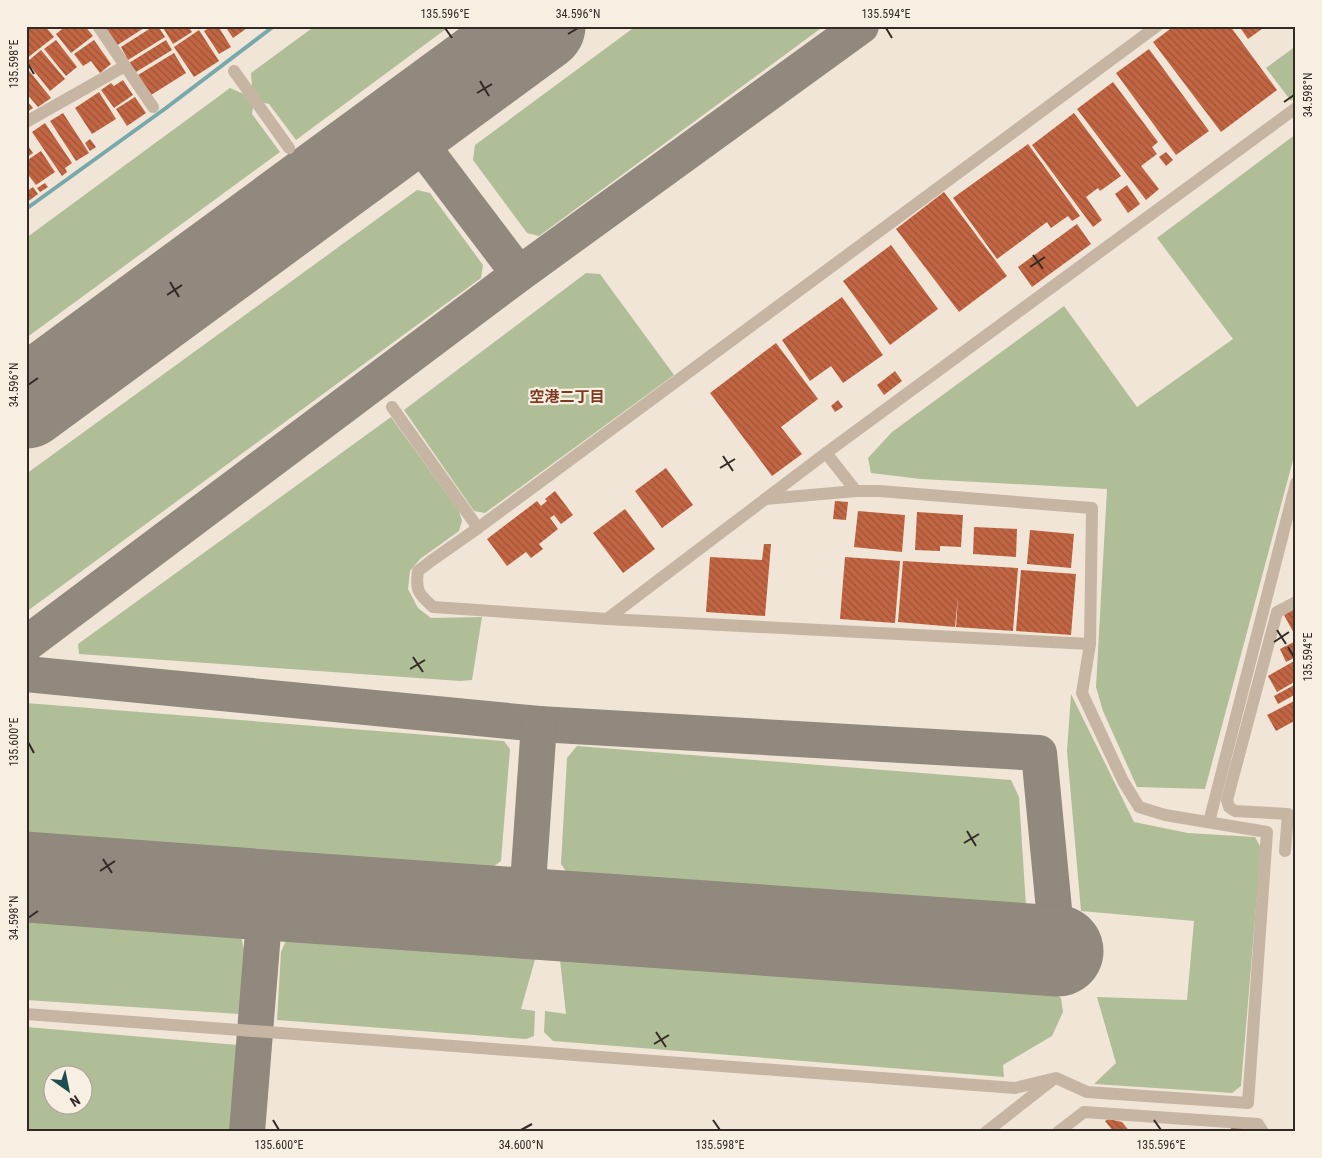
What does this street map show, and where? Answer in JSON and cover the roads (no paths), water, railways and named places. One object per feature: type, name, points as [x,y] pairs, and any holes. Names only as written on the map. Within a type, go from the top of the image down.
[{"type":"street","points":[[98,26],[153,107]]},
{"type":"street","points":[[1090,644],[607,620],[433,606],[421,596],[416,586],[418,572],[431,561],[1157,26]]},
{"type":"street","points":[[26,122],[125,66]]},
{"type":"street","points":[[234,71],[289,148]]},
{"type":"street","points":[[607,620],[826,453],[1296,108]]},
{"type":"street","points":[[392,407],[478,528]]},
{"type":"street","points":[[826,453],[856,491]]},
{"type":"street","points":[[1209,822],[1296,483]]},
{"type":"street","points":[[26,1014],[1014,1088],[1056,1078],[1087,1092],[1248,1102],[1267,832],[1165,815],[1139,807],[1122,781],[1082,693],[1090,644],[1092,508],[879,491],[856,491],[765,499]]},
{"type":"street","points":[[1296,602],[1278,612],[1227,800],[1229,807],[1235,811],[1288,814],[1285,851],[1296,846]]},
{"type":"street","points":[[986,1132],[1056,1078]]},
{"type":"street","points":[[1058,1132],[1084,1112],[1258,1124],[1263,1132]]},
{"type":"waterway","points":[[26,209],[166,108],[274,26]]},
{"type":"district","name":"空港二丁目","points":[[567,397]]}]
